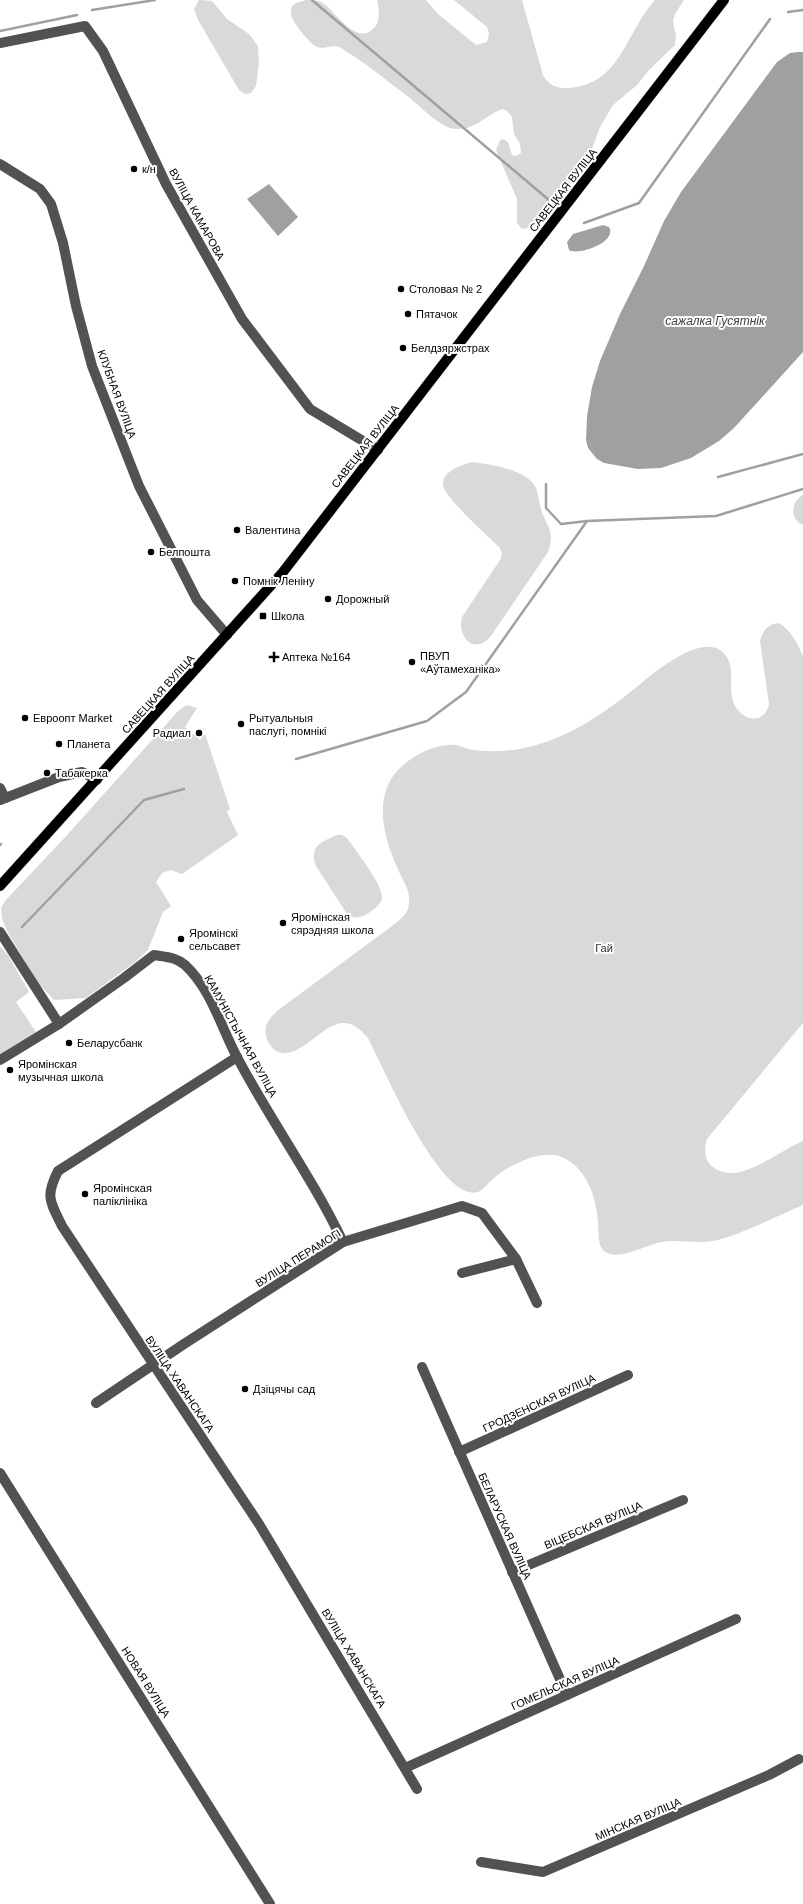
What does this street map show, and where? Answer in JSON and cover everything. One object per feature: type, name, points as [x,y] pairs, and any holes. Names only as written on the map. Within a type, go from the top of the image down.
[{"type":"main road","name":"САВЕЦКАЯ ВУЛІЦА","points":[[0,886],[283,572],[724,0]]},
{"type":"street","name":"ВУЛІЦА КАМАРОВА","points":[[0,43],[85,26],[104,51],[166,184],[242,319],[310,409],[378,450]]},
{"type":"street","name":"КЛУБНАЯ ВУЛІЦА","points":[[0,164],[40,190],[51,204],[63,243],[76,306],[92,366],[139,486],[197,600],[227,635]]},
{"type":"street","points":[[0,788],[2,799],[59,777],[82,772],[97,780]]},
{"type":"street","points":[[0,932],[59,1024]]},
{"type":"street","name":"КАМУНІСТЫЧНАЯ ВУЛІЦА","points":[[0,1060],[59,1024],[124,978],[154,954],[172,957],[185,965],[201,986],[237,1057],[326,1206],[343,1242]]},
{"type":"street","name":"ВУЛІЦА ХАВАНСКАГА","points":[[237,1057],[58,1171],[50,1188],[51,1201],[62,1226],[259,1524],[417,1789]]},
{"type":"street","name":"ВУЛІЦА ПЕРАМОГІ","points":[[96,1403],[343,1242],[462,1206],[482,1213],[516,1259],[538,1302]]},
{"type":"street","points":[[462,1273],[516,1259]]},
{"type":"street","name":"БЕЛАРУСКАЯ ВУЛІЦА","points":[[422,1367],[567,1695]]},
{"type":"street","name":"ГРОДЗЕНСКАЯ ВУЛІЦА","points":[[459,1452],[628,1375]]},
{"type":"street","name":"НОВАЯ ВУЛІЦА","points":[[0,1473],[270,1904]]},
{"type":"street","name":"ВІЦЕБСКАЯ ВУЛІЦА","points":[[512,1572],[683,1500]]},
{"type":"street","name":"ГОМЕЛЬСКАЯ ВУЛІЦА","points":[[405,1768],[736,1619]]},
{"type":"street","name":"МІНСКАЯ ВУЛІЦА","points":[[481,1862],[543,1872],[770,1775],[799,1760]]},
{"type":"green space","points":[[199,0],[212,1],[227,19],[249,34],[258,46],[259,63],[256,86],[251,93],[245,94],[239,90],[198,20],[194,9]]},
{"type":"green space","points":[[306,0],[323,3],[353,30],[360,33],[366,33],[373,29],[377,23],[379,15],[377,0],[426,0],[438,14],[476,45],[487,42],[489,33],[487,27],[454,0],[522,0],[543,75],[550,84],[557,87],[568,88],[586,85],[600,78],[611,68],[645,13],[655,0],[684,0],[675,14],[673,21],[676,36],[675,45],[650,69],[637,85],[613,105],[600,127],[592,149],[572,179],[542,209],[530,227],[522,229],[517,223],[517,199],[496,150],[500,140],[503,139],[508,142],[512,155],[516,156],[521,153],[520,144],[514,134],[512,117],[507,111],[503,109],[497,111],[476,124],[463,129],[450,128],[444,125],[358,59],[341,48],[335,46],[320,48],[310,42],[298,28],[291,15],[292,6]]},
{"type":"green space","points":[[472,462],[498,466],[517,472],[532,482],[536,488],[542,512],[551,537],[548,552],[491,636],[485,642],[479,644],[468,642],[464,637],[461,624],[462,617],[500,560],[502,554],[500,548],[468,517],[445,491],[443,485],[449,472]]},
{"type":"green space","points":[[803,495],[803,525],[798,523],[795,519],[793,510],[796,502]]},
{"type":"green space","name":"Гай","points":[[779,623],[791,634],[803,656],[803,1023],[707,1139],[705,1150],[706,1158],[713,1167],[723,1172],[734,1173],[758,1165],[803,1141],[803,1205],[734,1235],[713,1241],[661,1242],[623,1254],[608,1254],[603,1250],[600,1244],[597,1213],[592,1193],[583,1175],[568,1160],[559,1156],[542,1155],[524,1160],[500,1173],[478,1192],[463,1190],[447,1177],[414,1130],[368,1038],[357,1027],[346,1023],[336,1024],[298,1049],[287,1053],[282,1053],[273,1049],[268,1041],[265,1031],[269,1020],[277,1011],[396,923],[403,917],[408,909],[409,893],[392,856],[383,818],[385,793],[397,771],[403,765],[416,756],[432,748],[440,746],[459,745],[474,750],[500,751],[519,749],[551,740],[580,727],[594,718],[620,700],[652,674],[680,656],[694,649],[708,647],[719,649],[728,659],[735,706],[749,718],[759,718],[767,710],[769,704],[760,641],[766,628]]},
{"type":"green space","points":[[187,705],[197,708],[185,727],[200,740],[205,734],[230,809],[227,812],[238,835],[182,874],[171,870],[162,873],[156,882],[171,906],[163,912],[148,950],[135,962],[86,998],[54,1000],[39,984],[8,933],[2,919],[1,908],[5,901],[69,833],[179,710]]},
{"type":"green space","points":[[337,835],[342,835],[347,838],[378,885],[382,899],[376,908],[367,914],[354,917],[347,914],[316,866],[314,859],[315,849],[321,843]]},
{"type":"green space","points":[[0,946],[8,955],[29,992],[16,1002],[36,1032],[0,1054]]},
{"type":"water","name":"сажалка Гусятнік","points":[[803,52],[803,352],[734,428],[719,441],[691,458],[661,468],[638,469],[604,463],[597,459],[588,448],[586,440],[587,416],[592,387],[600,361],[620,314],[664,221],[681,192],[777,62],[790,53]]},
{"type":"water","points":[[269,184],[298,217],[278,236],[247,199]]},
{"type":"water","points":[[603,225],[609,227],[610,233],[608,238],[603,242],[580,251],[569,250],[567,242],[573,234]]},
{"type":"waterway","points":[[92,10],[155,0]]},
{"type":"waterway","points":[[312,0],[549,200]]},
{"type":"waterway","points":[[788,12],[803,10]]},
{"type":"waterway","points":[[0,31],[77,15]]},
{"type":"waterway","points":[[584,223],[639,203],[770,19]]},
{"type":"waterway","points":[[718,477],[803,454]]},
{"type":"waterway","points":[[546,484],[546,508],[561,524],[587,521],[716,516],[803,489]]},
{"type":"waterway","points":[[296,759],[427,721],[466,692],[587,521]]},
{"type":"waterway","points":[[22,927],[144,800],[184,789]]},
{"type":"place","name":"к/н","points":[[134,169]]},
{"type":"place","name":"Столовая № 2","points":[[401,289]]},
{"type":"place","name":"Пятачок","points":[[408,314]]},
{"type":"place","name":"Белдзяржстрах","points":[[403,348]]},
{"type":"place","name":"Валентина","points":[[237,530]]},
{"type":"place","name":"Белпошта","points":[[151,552]]},
{"type":"place","name":"Помнік Леніну","points":[[235,581]]},
{"type":"place","name":"Дорожный","points":[[328,599]]},
{"type":"place","name":"Школа","points":[[263,616]]},
{"type":"place","name":"Аптека №164","points":[[274,657]]},
{"type":"place","name":"ПВУП «Аўтамеханіка»","points":[[412,662]]},
{"type":"place","name":"Евроопт Market","points":[[25,718]]},
{"type":"place","name":"Рытуальныя паслугі, помнікі","points":[[241,724]]},
{"type":"place","name":"Радиал","points":[[199,733]]},
{"type":"place","name":"Планета","points":[[59,744]]},
{"type":"place","name":"Табакерка","points":[[47,773]]},
{"type":"place","name":"Яромінская сярэдняя школа","points":[[283,923]]},
{"type":"place","name":"Яромінскі сельсавет","points":[[181,939]]},
{"type":"place","name":"Беларусбанк","points":[[69,1043]]},
{"type":"place","name":"Яромінская музычная школа","points":[[10,1070]]},
{"type":"place","name":"Яромінская паліклініка","points":[[85,1194]]},
{"type":"place","name":"Дзіцячы сад","points":[[245,1389]]}]
